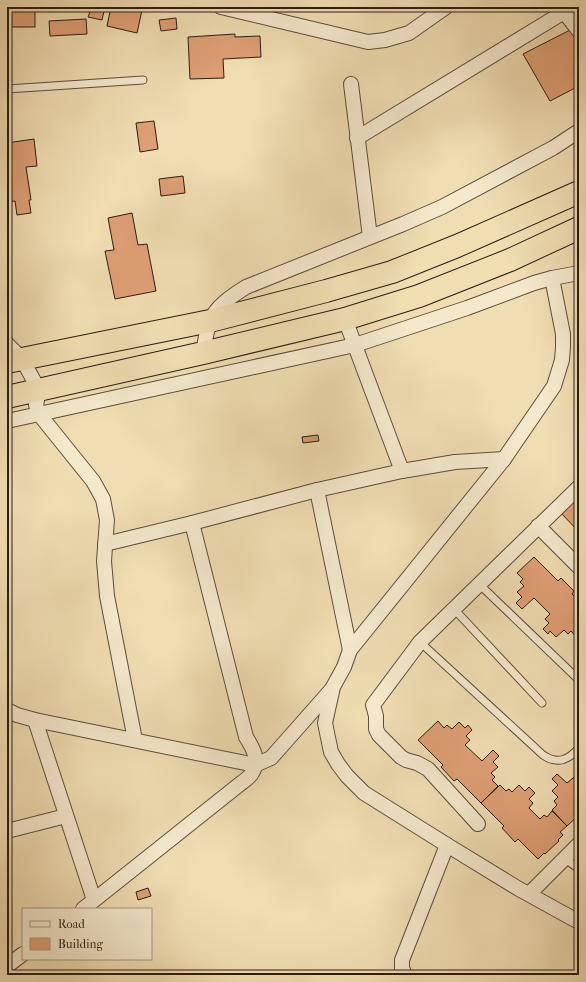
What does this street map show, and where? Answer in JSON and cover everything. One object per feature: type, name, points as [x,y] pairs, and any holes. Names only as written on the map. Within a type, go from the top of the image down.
[{"type":"highway","points":[[11,353],[210,321],[326,291],[392,272],[457,246],[579,192]]},
{"type":"highway","points":[[7,397],[345,319],[419,296],[510,260],[579,228]]},
{"type":"street","points":[[221,7],[368,42],[385,40],[409,33],[446,7]]},
{"type":"street","points":[[357,138],[561,9],[579,29]]},
{"type":"street","points":[[351,84],[370,237]]},
{"type":"street","points":[[203,353],[210,321],[222,305],[246,287],[370,237],[449,203],[553,148],[579,131]]},
{"type":"street","points":[[7,421],[355,345],[468,308],[525,286],[552,278],[579,273]]},
{"type":"street","points":[[7,710],[17,715],[35,720],[255,765],[271,758],[333,687],[344,667],[350,650],[504,459],[554,386],[559,374],[562,360],[563,334],[552,278]]},
{"type":"street","points":[[345,319],[402,471]]},
{"type":"street","points":[[11,353],[39,390],[36,405],[39,414],[99,490],[103,500],[107,520],[104,579],[135,740]]},
{"type":"street","points":[[105,544],[317,490],[402,471],[455,462],[504,459]]},
{"type":"street","points":[[478,824],[428,769],[401,757],[379,735],[376,729],[376,716],[373,705],[420,642],[579,487]]},
{"type":"street","points":[[317,490],[350,650]]},
{"type":"street","points":[[83,908],[240,784],[252,773],[255,765],[255,752],[246,737],[192,523]]},
{"type":"street","points":[[538,526],[579,567]]},
{"type":"street","points":[[333,687],[325,723],[331,752],[338,764],[356,786],[364,793],[447,845],[579,922]]},
{"type":"street","points":[[35,720],[94,900]]},
{"type":"street","points":[[7,831],[66,816]]},
{"type":"street","points":[[529,894],[579,844]]},
{"type":"street","points":[[405,975],[402,968],[402,960],[447,845]]},
{"type":"street","points":[[7,966],[22,955]]},
{"type":"lane","points":[[7,88],[143,80]]},
{"type":"lane","points":[[7,332],[11,353]]},
{"type":"lane","points":[[479,584],[579,680]]},
{"type":"lane","points":[[454,609],[542,703]]},
{"type":"lane","points":[[420,642],[548,759],[562,760],[569,757],[579,748]]},
{"type":"lane","points":[[564,858],[579,869]]},
{"type":"building","points":[[7,7],[35,7],[35,27],[7,27]]},
{"type":"building","points":[[63,7],[105,7],[102,20],[88,17],[90,12]]},
{"type":"building","points":[[111,7],[128,7],[142,10],[137,33],[107,26]]},
{"type":"building","points":[[176,18],[177,29],[161,31],[159,20]]},
{"type":"building","points":[[86,19],[87,34],[50,36],[49,21]]},
{"type":"building","points":[[570,30],[579,45],[579,86],[550,101],[523,54]]},
{"type":"building","points":[[235,34],[235,37],[260,36],[261,57],[223,59],[224,78],[190,79],[188,37]]},
{"type":"building","points":[[154,121],[158,149],[140,152],[136,123]]},
{"type":"building","points":[[34,139],[37,166],[26,167],[31,200],[29,200],[31,213],[17,215],[15,201],[7,202],[7,143]]},
{"type":"building","points":[[183,176],[185,193],[161,196],[159,179]]},
{"type":"building","points":[[132,213],[138,245],[147,244],[156,291],[115,299],[105,251],[114,250],[108,218]]},
{"type":"building","points":[[318,435],[319,441],[303,443],[302,437]]},
{"type":"building","points":[[577,497],[579,498],[579,532],[561,513]]},
{"type":"building","points":[[534,557],[558,581],[561,578],[574,591],[572,594],[579,601],[579,636],[577,638],[571,631],[568,634],[564,630],[556,637],[550,631],[548,634],[543,629],[549,623],[545,619],[550,614],[534,598],[522,609],[516,603],[522,597],[517,592],[524,586],[520,582],[523,579],[517,573]]},
{"type":"building","points":[[438,721],[444,728],[447,725],[452,729],[459,722],[465,728],[468,725],[472,730],[466,736],[470,740],[465,745],[482,761],[493,750],[499,756],[493,762],[498,767],[491,773],[495,777],[492,780],[498,786],[481,803],[457,779],[454,781],[441,767],[443,765],[418,740]]},
{"type":"building","points":[[579,773],[579,815],[567,826],[552,810],[557,805],[554,801],[558,797],[552,791],[558,785],[552,779],[557,774],[567,783]]},
{"type":"building","points":[[500,785],[506,791],[509,789],[512,792],[519,785],[525,791],[529,787],[535,793],[529,799],[533,803],[529,808],[540,819],[544,815],[547,817],[552,811],[567,826],[560,832],[563,835],[558,840],[559,841],[538,859],[518,839],[515,842],[502,828],[504,826],[481,803]]},
{"type":"building","points":[[148,888],[151,896],[138,900],[136,892]]}]
